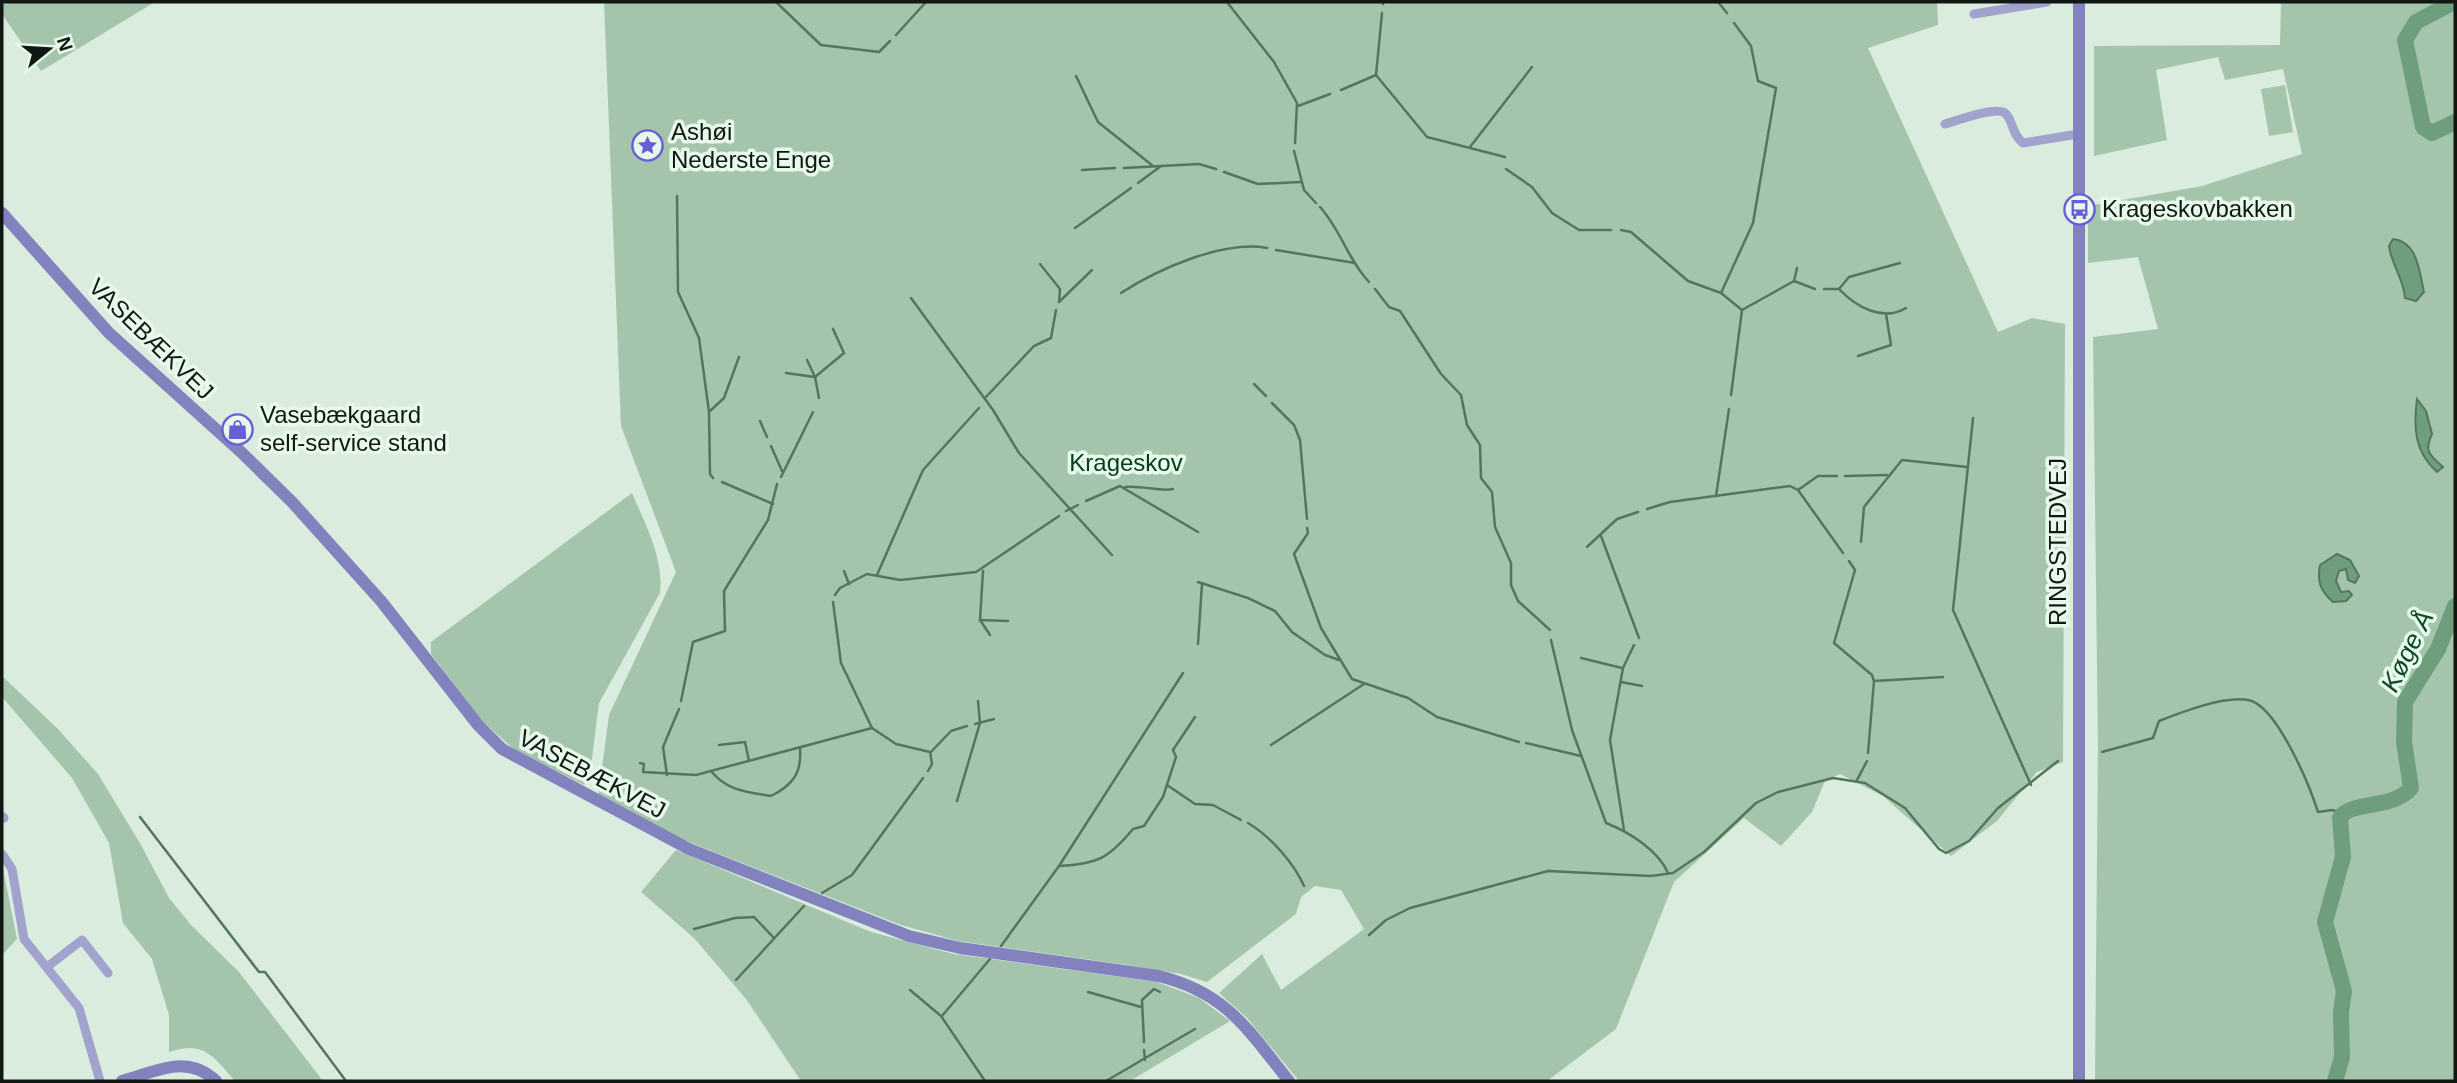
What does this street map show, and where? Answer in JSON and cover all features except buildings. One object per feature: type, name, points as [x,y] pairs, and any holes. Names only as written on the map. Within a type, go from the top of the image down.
[{"type":"street","points":[[1974,13],[2047,2]]},
{"type":"street","name":"RINGSTEDVEJ","points":[[2079,2],[2080,1081]]},
{"type":"street","points":[[1944,124],[2002,111],[2007,115],[2013,134],[2023,143],[2078,134]]},
{"type":"street","name":"VASEBÆKVEJ","points":[[2,213],[118,342],[240,451],[292,502],[381,601],[478,725],[502,749],[688,849],[909,936],[960,948],[1159,976],[1185,983],[1206,992],[1228,1009],[1289,1081]]},
{"type":"street","points":[[2,854],[12,869],[24,939],[79,1007],[100,1081]]},
{"type":"street","points":[[47,967],[82,940],[108,973]]},
{"type":"street","points":[[121,1081],[173,1065],[196,1067],[216,1081]]},
{"type":"green space","points":[[2,2],[155,2],[41,71],[2,14]]},
{"type":"green space","name":"Krageskov","points":[[604,2],[1937,2],[1938,25],[1868,48],[1998,332],[2032,318],[2065,324],[2063,762],[2037,772],[1997,821],[1951,856],[1883,796],[1840,774],[1825,781],[1812,812],[1781,846],[1744,818],[1674,882],[1616,1029],[1547,1081],[1299,1081],[1247,1018],[1219,993],[1262,954],[1281,990],[1364,929],[1341,890],[1315,886],[1301,897],[1296,914],[1207,982],[1181,974],[1128,965],[958,941],[901,925],[686,841],[598,798],[609,715],[676,572],[621,426]]},
{"type":"green space","points":[[2281,2],[2455,2],[2455,1081],[2095,1081],[2098,747],[2093,337],[2158,329],[2138,257],[2088,263],[2088,206],[2202,186],[2302,154],[2283,69],[2225,80],[2218,57],[2156,70],[2167,140],[2094,156],[2094,46],[2280,45]],"holes":[[[2393,239],[2408,246],[2419,267],[2424,292],[2416,301],[2405,298],[2390,253],[2389,246]],[[2417,400],[2426,411],[2432,434],[2428,445],[2429,452],[2443,466],[2438,472],[2420,449],[2415,431]],[[2337,554],[2350,560],[2359,576],[2355,583],[2348,580],[2346,569],[2339,571],[2336,581],[2341,592],[2349,591],[2352,595],[2346,601],[2333,602],[2325,594],[2319,580],[2320,565]]]},
{"type":"green space","points":[[2285,85],[2293,132],[2269,136],[2261,89]]},
{"type":"green space","points":[[632,493],[656,554],[660,593],[599,703],[590,774],[584,785],[516,751],[480,719],[431,654],[431,642]]},
{"type":"green space","points":[[2,676],[58,729],[98,774],[169,898],[191,925],[239,972],[323,1081],[235,1081],[214,1058],[199,1049],[169,1052],[169,1015],[152,959],[123,923],[109,843],[72,778],[2,697]]},
{"type":"green space","points":[[676,850],[871,932],[954,954],[1157,982],[1199,998],[1230,1021],[1130,1081],[801,1081],[746,999],[694,938],[641,892]]},
{"type":"green space","points":[[2,864],[17,939],[2,955]]},
{"type":"shaded area","points":[[2393,239],[2408,246],[2419,267],[2424,292],[2416,301],[2405,298],[2390,253],[2389,246]]},
{"type":"shaded area","points":[[2417,399],[2426,411],[2432,434],[2428,445],[2429,452],[2443,467],[2437,472],[2424,456],[2417,439]]},
{"type":"shaded area","points":[[2337,554],[2350,560],[2359,576],[2355,583],[2348,580],[2346,569],[2339,571],[2336,581],[2341,592],[2349,591],[2352,595],[2346,601],[2333,602],[2322,590],[2319,571],[2320,565]]},
{"type":"waterway","points":[[776,2],[821,45],[879,52],[890,41]]},
{"type":"waterway","points":[[896,35],[926,2]]},
{"type":"waterway","points":[[1227,2],[1274,62],[1297,103],[1295,143]]},
{"type":"waterway","points":[[1718,2],[1727,13]]},
{"type":"waterway","name":"Køge Å","points":[[2454,2],[2416,22],[2405,40],[2423,127],[2432,133],[2455,122]]},
{"type":"waterway","points":[[1382,13],[1376,75],[1427,137],[1505,157]]},
{"type":"waterway","points":[[1721,293],[1753,223],[1776,88],[1758,81],[1751,46],[1734,23]]},
{"type":"waterway","points":[[1470,147],[1532,67]]},
{"type":"waterway","points":[[1341,90],[1376,75]]},
{"type":"waterway","points":[[1076,76],[1098,122],[1153,166]]},
{"type":"waterway","points":[[1298,106],[1330,94]]},
{"type":"waterway","points":[[1294,151],[1304,190],[1316,203]]},
{"type":"waterway","points":[[1124,168],[1199,164],[1216,169]]},
{"type":"waterway","points":[[1138,183],[1161,166]]},
{"type":"waterway","points":[[1082,170],[1115,168]]},
{"type":"waterway","points":[[1506,169],[1532,187],[1552,213],[1579,230],[1611,230]]},
{"type":"waterway","points":[[1224,172],[1258,184],[1301,182]]},
{"type":"waterway","points":[[1075,228],[1131,188]]},
{"type":"waterway","points":[[677,196],[678,292],[699,338],[709,412],[710,474],[713,478]]},
{"type":"waterway","points":[[1320,207],[1369,282]]},
{"type":"waterway","points":[[1621,230],[1631,232],[1688,281],[1721,293],[1742,310]]},
{"type":"waterway","points":[[1121,293],[1191,258],[1231,248],[1267,248]]},
{"type":"waterway","points":[[1276,250],[1355,263]]},
{"type":"waterway","points":[[1839,289],[1849,277],[1900,263]]},
{"type":"waterway","points":[[1040,264],[1060,289],[1059,302]]},
{"type":"waterway","points":[[1794,281],[1797,268]]},
{"type":"waterway","points":[[1059,302],[1092,270]]},
{"type":"waterway","points":[[1742,310],[1794,281],[1815,289]]},
{"type":"waterway","points":[[1375,289],[1389,307],[1400,311],[1441,374],[1461,395],[1467,425],[1480,445],[1481,478],[1492,492],[1495,527],[1511,563],[1511,585],[1518,601],[1550,630]]},
{"type":"waterway","points":[[1824,289],[1839,289],[1853,302],[1879,313],[1897,312],[1906,308]]},
{"type":"waterway","points":[[911,298],[993,410],[1019,453],[1112,555]]},
{"type":"waterway","points":[[985,398],[1034,346],[1051,338],[1056,310]]},
{"type":"waterway","points":[[1731,395],[1742,310]]},
{"type":"waterway","points":[[1858,356],[1891,345],[1886,314]]},
{"type":"waterway","points":[[786,373],[815,377],[844,353],[833,329]]},
{"type":"waterway","points":[[710,411],[724,398],[739,357]]},
{"type":"waterway","points":[[807,360],[815,377],[819,398]]},
{"type":"waterway","points":[[1254,384],[1266,396]]},
{"type":"waterway","points":[[1272,403],[1294,425],[1300,440],[1307,519]]},
{"type":"waterway","points":[[877,575],[923,470],[979,408]]},
{"type":"waterway","points":[[1716,496],[1729,409]]},
{"type":"waterway","points":[[781,477],[813,412]]},
{"type":"waterway","points":[[1973,418],[1953,610],[2031,785]]},
{"type":"waterway","points":[[760,421],[767,437]]},
{"type":"waterway","points":[[771,446],[782,471]]},
{"type":"waterway","points":[[1861,542],[1864,507],[1902,460],[1967,467]]},
{"type":"waterway","points":[[1845,476],[1887,475]]},
{"type":"waterway","points":[[1798,490],[1818,476],[1837,476]]},
{"type":"waterway","points":[[722,482],[773,504]]},
{"type":"waterway","points":[[681,701],[693,642],[725,631],[724,591],[768,520],[777,484]]},
{"type":"waterway","points":[[1086,501],[1120,486],[1198,532]]},
{"type":"waterway","points":[[1647,509],[1670,502],[1790,486],[1798,490],[1843,553]]},
{"type":"waterway","points":[[1125,487],[1173,489]]},
{"type":"waterway","points":[[1066,511],[1078,505]]},
{"type":"waterway","points":[[1587,547],[1617,519],[1638,512]]},
{"type":"waterway","points":[[835,595],[840,588],[867,574],[900,580],[976,572],[1059,516]]},
{"type":"waterway","points":[[1307,528],[1308,533],[1294,554],[1321,628],[1352,679],[1408,698],[1437,717],[1519,742]]},
{"type":"waterway","points":[[1601,536],[1639,638]]},
{"type":"waterway","points":[[1849,561],[1855,570],[1834,643],[1872,675],[1874,681],[1868,753]]},
{"type":"waterway","points":[[844,571],[849,584]]},
{"type":"waterway","points":[[983,571],[980,620],[990,635]]},
{"type":"waterway","points":[[1198,582],[1248,598],[1275,611],[1292,632],[1325,655],[1339,660]]},
{"type":"waterway","points":[[1198,644],[1202,584]]},
{"type":"waterway","points":[[833,602],[841,663],[872,728],[896,744],[930,752],[932,764],[928,771]]},
{"type":"waterway","name":"Køge Å","points":[[2335,1081],[2342,1057],[2341,1012],[2344,991],[2325,922],[2343,857],[2340,818],[2345,812],[2394,799],[2411,788],[2404,742],[2405,702],[2438,649],[2455,606]]},
{"type":"waterway","points":[[980,620],[1008,621]]},
{"type":"waterway","points":[[1551,640],[1572,730],[1606,823],[1624,831],[1650,849],[1668,873]]},
{"type":"waterway","points":[[1624,830],[1610,740],[1623,668],[1634,645]]},
{"type":"waterway","points":[[1581,658],[1622,668]]},
{"type":"waterway","points":[[1001,946],[1059,866],[1183,673]]},
{"type":"waterway","points":[[1874,681],[1943,677]]},
{"type":"waterway","points":[[1621,682],[1642,686]]},
{"type":"waterway","points":[[1271,745],[1364,684]]},
{"type":"waterway","points":[[2102,752],[2153,738],[2159,721],[2179,713],[2227,700],[2248,700],[2259,705],[2281,731],[2300,767],[2318,812],[2332,810],[2343,813]]},
{"type":"waterway","points":[[957,801],[980,723],[978,701]]},
{"type":"waterway","points":[[667,775],[663,747],[679,709]]},
{"type":"waterway","points":[[1059,866],[1102,858],[1117,847],[1133,829],[1144,826],[1163,797],[1176,757],[1173,750],[1195,717]]},
{"type":"waterway","points":[[975,724],[994,719]]},
{"type":"waterway","points":[[931,752],[951,731],[967,726]]},
{"type":"waterway","points":[[640,763],[644,764],[643,772],[696,775],[872,728]]},
{"type":"waterway","points":[[719,745],[745,742],[749,761]]},
{"type":"waterway","points":[[1526,743],[1581,756]]},
{"type":"waterway","points":[[711,771],[731,787],[771,796],[795,777],[800,748]]},
{"type":"waterway","points":[[1857,780],[1867,761]]},
{"type":"waterway","points":[[1369,935],[1386,920],[1410,908],[1548,871],[1651,876],[1673,873],[1704,852],[1756,803],[1778,792],[1833,778],[1865,783],[1905,808],[1939,849],[1946,853],[1969,841],[1998,808],[2058,761]]},
{"type":"waterway","points":[[822,893],[852,875],[923,778]]},
{"type":"waterway","points":[[1167,785],[1195,804],[1213,805],[1241,820]]},
{"type":"waterway","points":[[140,817],[259,972],[265,972],[346,1081]]},
{"type":"waterway","points":[[1248,823],[1265,835],[1280,851],[1304,886]]},
{"type":"waterway","points":[[736,980],[804,906]]},
{"type":"waterway","points":[[694,929],[735,918],[754,917],[774,938]]},
{"type":"waterway","points":[[942,1016],[990,959]]},
{"type":"waterway","points":[[1144,1042],[1142,1000],[1154,989],[1160,992]]},
{"type":"waterway","points":[[910,990],[941,1016],[985,1081]]},
{"type":"waterway","points":[[1088,992],[1141,1007]]},
{"type":"waterway","points":[[1106,1081],[1195,1029]]},
{"type":"waterway","points":[[1144,1050],[1145,1060]]},
{"type":"place","name":"Ashøi Nederste Enge","points":[[648,146]]},
{"type":"place","name":"Krageskovbakken","points":[[2079,209]]},
{"type":"place","name":"Vasebækgaard self-service stand","points":[[237,429]]}]
